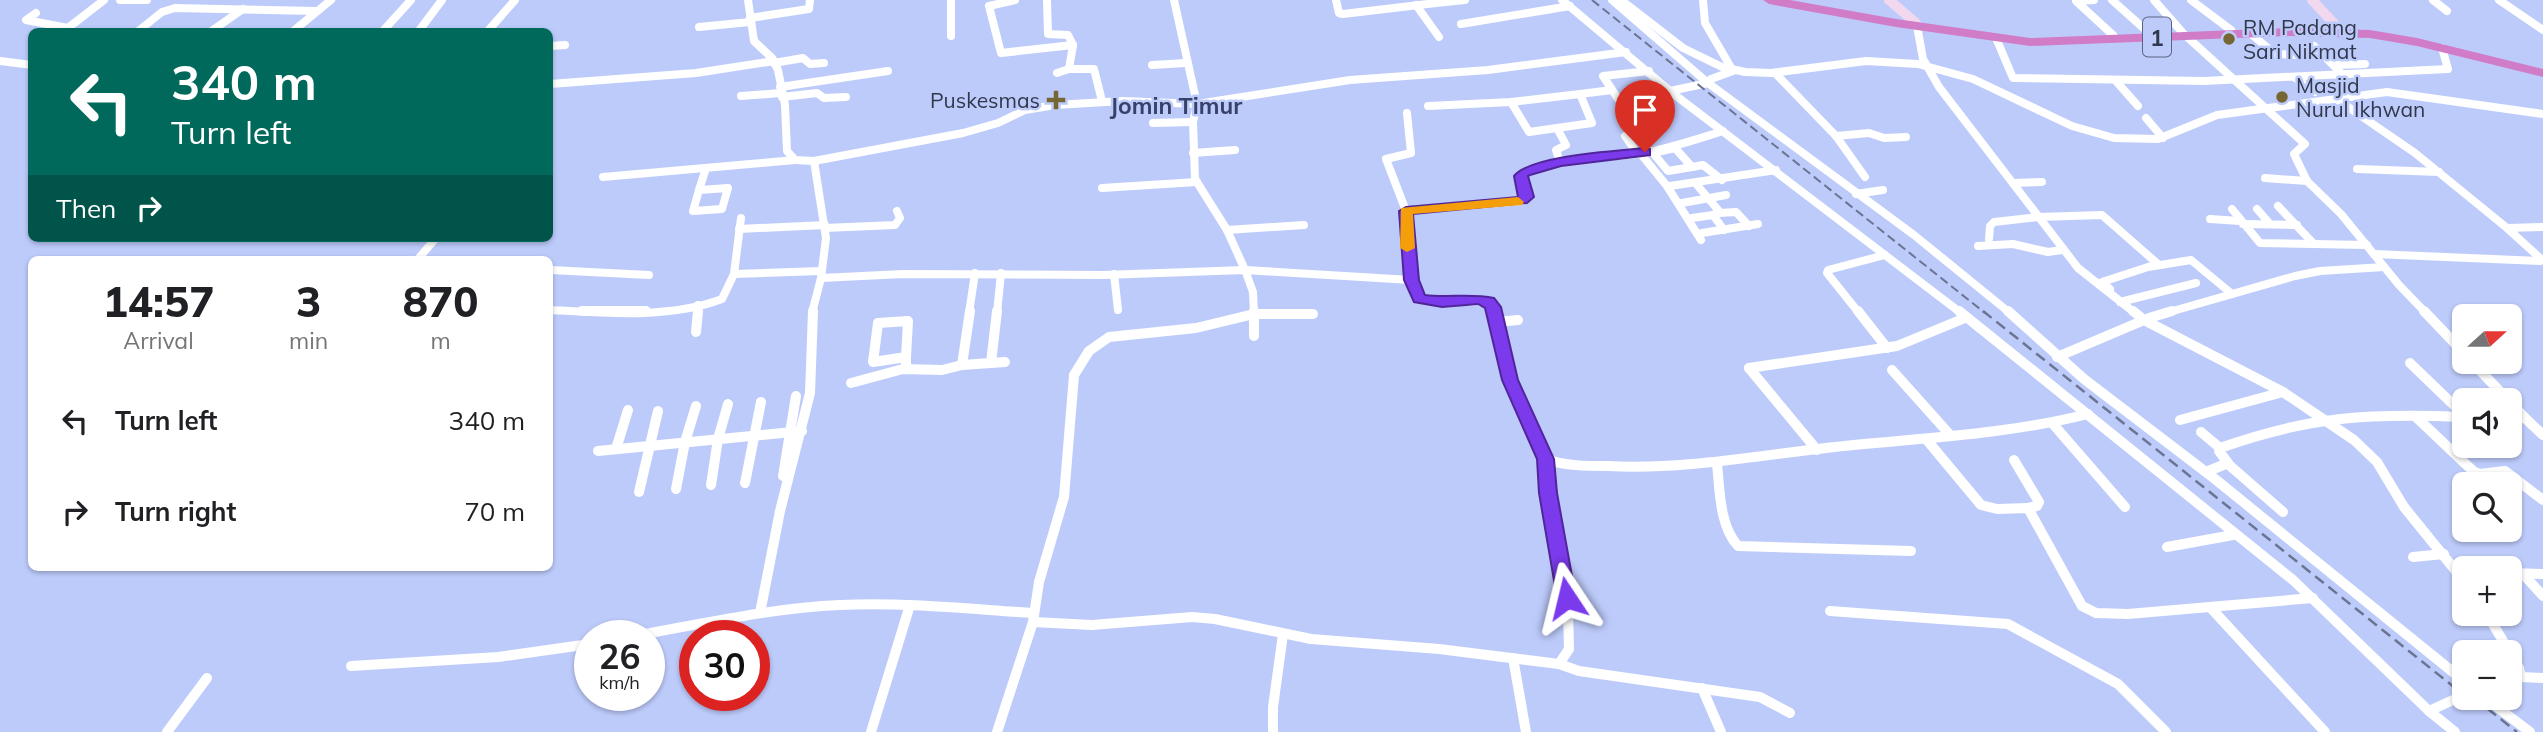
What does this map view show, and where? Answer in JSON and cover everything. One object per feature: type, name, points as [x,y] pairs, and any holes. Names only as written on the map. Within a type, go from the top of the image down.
[{"type":"highway","name":"1","points":[[1769,0],[1917,24],[2029,38],[2149,33],[2251,34],[2339,29],[2384,35],[2543,72]]},
{"type":"highway","name":"1","points":[[1788,0],[1996,38],[2042,42],[2231,30],[2339,29],[2400,34],[2543,72]]},
{"type":"street","points":[[69,28],[104,0]]},
{"type":"street","points":[[120,0],[147,0]]},
{"type":"street","points":[[143,28],[181,0]]},
{"type":"street","points":[[227,9],[238,0]]},
{"type":"street","points":[[297,28],[331,0]]},
{"type":"street","points":[[386,28],[411,0]]},
{"type":"street","points":[[421,28],[442,0]]},
{"type":"street","points":[[490,28],[515,0]]},
{"type":"street","points":[[748,0],[754,41],[774,62],[786,111],[787,151],[795,160]]},
{"type":"street","points":[[699,27],[809,9],[810,0]]},
{"type":"street","points":[[951,0],[951,36]]},
{"type":"street","points":[[1015,0],[989,6],[1001,53],[1073,45]]},
{"type":"street","points":[[1046,0],[1048,34],[1066,34],[1073,45],[1069,69]]},
{"type":"street","points":[[1174,0],[1197,104],[1193,121],[1192,153],[1197,182],[1227,230],[1245,270],[1253,292],[1254,336]]},
{"type":"street","points":[[1336,0],[1341,14],[1435,1],[1465,0]]},
{"type":"street","points":[[1612,0],[1708,83],[1908,230],[1986,292],[2057,357],[2206,472],[2452,671]]},
{"type":"street","points":[[1621,0],[1685,51],[1707,63],[1733,71],[1776,74],[1854,61],[1897,61],[1926,66],[1990,87],[2050,118],[2088,132],[2130,139],[2163,138],[2183,132],[2207,117],[2334,98],[2398,92],[2543,114]]},
{"type":"street","points":[[1703,0],[1705,23],[1733,71]]},
{"type":"street","points":[[1889,0],[1917,24],[1926,66],[1963,121],[2062,250],[2099,283],[2147,319],[2283,392],[2354,440],[2377,462],[2404,507],[2452,563]]},
{"type":"street","points":[[2094,0],[2076,1],[2114,36]]},
{"type":"street","points":[[2112,0],[2149,33]]},
{"type":"street","points":[[2154,0],[2184,34],[2304,142],[2304,146],[2294,153],[2307,181],[2452,340]]},
{"type":"street","points":[[2191,0],[2231,30]]},
{"type":"street","points":[[2312,0],[2339,29]]},
{"type":"street","points":[[2433,0],[2447,11]]},
{"type":"street","points":[[2499,0],[2541,27]]},
{"type":"street","points":[[1461,24],[1566,3],[1670,90],[2088,414],[2313,598],[2429,711],[2455,732]]},
{"type":"street","points":[[1416,5],[1439,37]]},
{"type":"street","points":[[169,9],[317,11]]},
{"type":"street","points":[[216,28],[243,9]]},
{"type":"street","points":[[36,13],[26,20],[58,28]]},
{"type":"street","points":[[2251,34],[2275,54],[2326,56]]},
{"type":"street","points":[[1996,38],[2013,78],[2116,81],[2233,79],[2448,69],[2442,48]]},
{"type":"street","points":[[553,46],[565,46]]},
{"type":"street","points":[[2315,46],[2343,75]]},
{"type":"street","points":[[603,177],[795,160],[814,161],[973,130],[1030,109],[1102,102],[1197,104],[1350,80],[1488,71],[1626,52]]},
{"type":"street","points":[[21,63],[28,58]]},
{"type":"street","points":[[553,85],[686,74],[803,58],[810,64],[824,63]]},
{"type":"street","points":[[0,61],[28,64]]},
{"type":"street","points":[[1152,65],[1186,63]]},
{"type":"street","points":[[2334,65],[2365,64]]},
{"type":"street","points":[[1057,73],[1059,70],[1094,69],[1102,102]]},
{"type":"street","points":[[741,96],[781,92],[888,71]]},
{"type":"street","points":[[1626,111],[1603,76],[1649,71]]},
{"type":"street","points":[[1670,90],[1708,83],[1711,79],[1733,71]]},
{"type":"street","points":[[1776,74],[1836,136],[1865,177]]},
{"type":"street","points":[[2294,76],[2315,92]]},
{"type":"street","points":[[2116,81],[2138,106]]},
{"type":"street","points":[[1428,106],[1511,102],[1612,90]]},
{"type":"street","points":[[781,92],[817,93],[824,98],[846,97]]},
{"type":"street","points":[[1511,102],[1530,132],[1591,123],[1580,94]]},
{"type":"street","points":[[2334,98],[2378,126],[2439,172],[2507,228],[2542,262]]},
{"type":"street","points":[[1407,113],[1410,153],[1386,159],[1406,211],[1411,280],[1421,300],[1489,302],[1497,321],[1510,380],[1545,459],[1568,612],[1569,649],[1559,664]]},
{"type":"street","points":[[2146,118],[2163,138]]},
{"type":"street","points":[[1153,123],[1193,121]]},
{"type":"street","points":[[1557,128],[1566,145],[1556,150],[1560,162]]},
{"type":"street","points":[[1406,211],[1522,201],[1527,197],[1522,173],[1560,162],[1638,153],[1723,131]]},
{"type":"street","points":[[1836,136],[1869,133],[1884,138],[1906,137]]},
{"type":"street","points":[[1625,136],[1667,186],[1701,237],[1753,225],[1736,212],[1692,218]]},
{"type":"street","points":[[1692,167],[1675,148],[1653,153],[1664,171],[1692,167],[1704,165],[1722,179]]},
{"type":"street","points":[[1192,153],[1235,150]]},
{"type":"street","points":[[760,613],[780,512],[810,393],[812,314],[821,274],[825,226],[814,161]]},
{"type":"street","points":[[699,190],[706,168]]},
{"type":"street","points":[[2357,169],[2439,172]]},
{"type":"street","points":[[1724,230],[1707,198],[1695,184],[1776,170]]},
{"type":"street","points":[[2266,178],[2307,181]]},
{"type":"street","points":[[1102,188],[1197,182]]},
{"type":"street","points":[[2013,183],[2042,182]]},
{"type":"street","points":[[1856,194],[1883,190]]},
{"type":"street","points":[[1682,203],[1726,195]]},
{"type":"street","points":[[2278,206],[2313,243]]},
{"type":"street","points":[[2232,209],[2260,243],[2367,245]]},
{"type":"street","points":[[2257,209],[2270,224]]},
{"type":"street","points":[[740,229],[895,225],[900,218],[897,211]]},
{"type":"street","points":[[1989,239],[1990,226],[1994,222],[2038,217],[2104,216],[2159,265]]},
{"type":"street","points":[[553,310],[605,312],[698,306],[722,299],[734,274],[741,218]]},
{"type":"street","points":[[2210,219],[2297,225]]},
{"type":"street","points":[[1227,230],[1304,225]]},
{"type":"street","points":[[2507,228],[2543,227]]},
{"type":"street","points":[[1978,246],[2013,244],[2044,251],[2062,250]]},
{"type":"street","points":[[2374,254],[2542,262]]},
{"type":"street","points":[[1885,255],[1828,270],[1827,273],[1887,348]]},
{"type":"street","points":[[2099,283],[2159,265],[2191,260],[2232,294]]},
{"type":"street","points":[[2057,357],[2147,319],[2307,273],[2384,267]]},
{"type":"street","points":[[553,270],[649,275]]},
{"type":"street","points":[[734,274],[1114,274],[1245,270],[1411,280]]},
{"type":"street","points":[[962,365],[975,273]]},
{"type":"street","points":[[991,363],[1001,273]]},
{"type":"street","points":[[1114,274],[1118,310]]},
{"type":"street","points":[[2123,302],[2196,283]]},
{"type":"street","points":[[696,332],[698,306]]},
{"type":"street","points":[[997,732],[1033,618],[1039,582],[1064,497],[1074,375],[1089,351],[1109,337],[1196,328],[1254,314],[1313,314]]},
{"type":"street","points":[[1817,450],[1749,368],[1906,344],[1965,317]]},
{"type":"street","points":[[1497,321],[1518,320]]},
{"type":"street","points":[[906,369],[907,357],[908,321],[877,323],[873,362],[907,357]]},
{"type":"street","points":[[851,383],[906,369],[942,370],[962,365],[1005,362]]},
{"type":"street","points":[[2410,363],[2452,404]]},
{"type":"street","points":[[1892,370],[1951,436]]},
{"type":"street","points":[[2483,374],[2497,388]]},
{"type":"street","points":[[2180,420],[2283,392]]},
{"type":"street","points":[[783,476],[796,397]]},
{"type":"street","points":[[744,483],[761,402]]},
{"type":"street","points":[[711,485],[718,439],[728,404]]},
{"type":"street","points":[[676,489],[685,442],[696,406]]},
{"type":"street","points":[[616,449],[628,410]]},
{"type":"street","points":[[639,492],[658,411]]},
{"type":"street","points":[[1545,459],[1609,467],[1717,464],[2053,424],[2088,414]]},
{"type":"street","points":[[2220,447],[2327,420],[2367,415],[2452,416]]},
{"type":"street","points":[[2522,415],[2543,435]]},
{"type":"street","points":[[2415,416],[2473,471],[2480,474],[2505,471],[2543,500]]},
{"type":"street","points":[[2053,424],[2125,506]]},
{"type":"street","points":[[598,451],[802,431]]},
{"type":"street","points":[[2201,432],[2220,447]]},
{"type":"street","points":[[1926,439],[1981,505],[1997,509],[2028,508],[2037,506],[2039,502],[2014,460]]},
{"type":"street","points":[[2220,447],[2219,451],[2228,464],[2283,512]]},
{"type":"street","points":[[1717,464],[1721,501],[1730,538],[1738,546],[1911,551]]},
{"type":"street","points":[[2206,472],[2228,464]]},
{"type":"street","points":[[2028,508],[2085,610],[2128,614],[2313,598]]},
{"type":"street","points":[[2168,547],[2233,535]]},
{"type":"street","points":[[2413,557],[2444,554]]},
{"type":"street","points":[[2523,574],[2543,574]]},
{"type":"street","points":[[2523,574],[2543,596]]},
{"type":"street","points":[[665,630],[760,613],[839,605],[910,605],[1092,625],[1192,617],[1233,621],[1283,634],[1559,664],[1579,671],[1760,697],[1790,713]]},
{"type":"street","points":[[871,732],[910,605]]},
{"type":"street","points":[[2210,607],[2325,732]]},
{"type":"street","points":[[1830,611],[2008,624],[2118,684],[2166,732]]},
{"type":"street","points":[[1273,732],[1272,706],[1281,666],[1283,634]]},
{"type":"street","points":[[351,666],[498,657],[574,647]]},
{"type":"street","points":[[1513,658],[1526,732]]},
{"type":"street","points":[[167,732],[207,678]]},
{"type":"street","points":[[2522,678],[2543,678]]},
{"type":"street","points":[[1702,688],[1721,732]]},
{"type":"street","points":[[2429,711],[2452,700]]},
{"type":"street","points":[[2501,710],[2530,732]]},
{"type":"railway","points":[[1592,0],[1985,313]]},
{"type":"railway","points":[[1983,311],[2452,685]]},
{"type":"railway","points":[[2489,710],[2517,732]]},
{"type":"slow traffic","points":[[1407,248],[1406,211],[1518,202]]},
{"type":"place","name":"RM Padang Sari Nikmat","points":[[2229,39]]},
{"type":"place","name":"Masjid Nurul Ikhwan","points":[[2282,97]]},
{"type":"place","name":"Puskesmas","points":[[1056,100]]},
{"type":"district","name":"Jomin Timur","points":[[1176,105]]},
{"type":"route","points":[[1567,598],[1548,493],[1545,459],[1510,380],[1493,307],[1489,302],[1478,300],[1442,302],[1419,299],[1414,281],[1411,280],[1406,211],[1522,201],[1527,197],[1522,173],[1560,162],[1645,152]]}]
